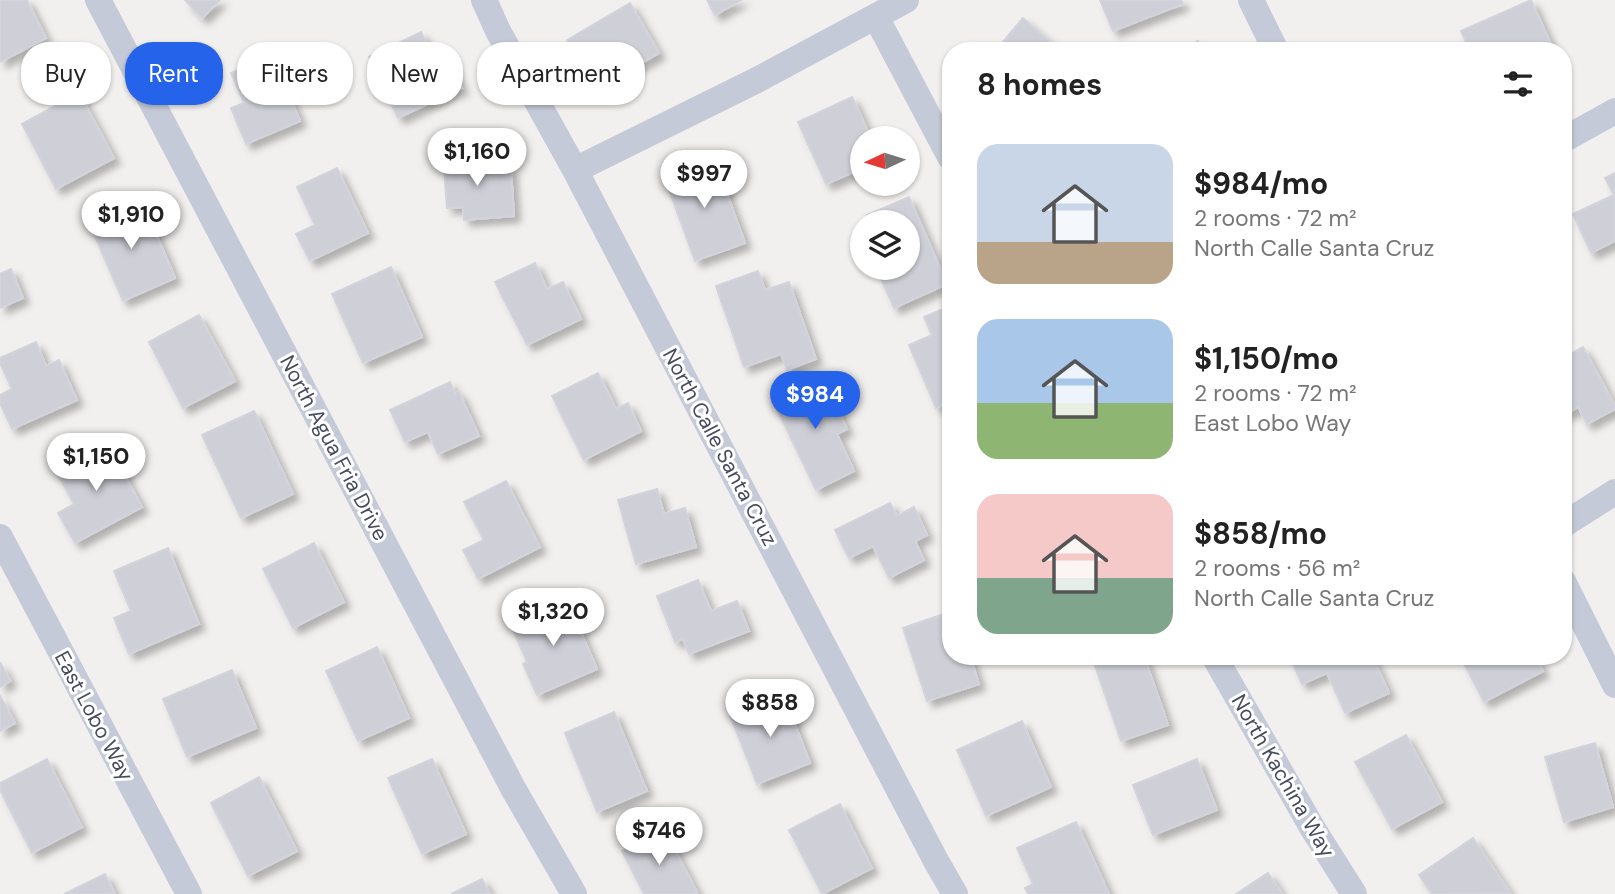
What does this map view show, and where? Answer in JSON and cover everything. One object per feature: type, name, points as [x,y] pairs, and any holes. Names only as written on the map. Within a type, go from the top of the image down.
[{"type":"street","name":"North Agua Fria Drive","points":[[98,0],[514,790],[575,894]]},
{"type":"street","name":"North Calle Santa Cruz","points":[[484,0],[955,894]]},
{"type":"street","points":[[575,170],[757,80],[906,0]]},
{"type":"street","points":[[1251,0],[1272,42]]},
{"type":"street","points":[[876,17],[942,142]]},
{"type":"street","points":[[1572,135],[1615,111]]},
{"type":"street","points":[[1572,519],[1615,492]]},
{"type":"street","name":"East Lobo Way","points":[[0,537],[189,894]]},
{"type":"street","points":[[1572,599],[1615,685]]},
{"type":"street","name":"North Kachina Way","points":[[1219,665],[1313,829],[1354,894]]},
{"type":"building","points":[[0,0],[27,0],[46,38],[38,42],[21,42],[21,51],[0,62]]},
{"type":"building","points":[[185,0],[220,0],[202,18]]},
{"type":"building","points":[[707,0],[741,0],[715,15]]},
{"type":"building","points":[[1100,0],[1181,0],[1183,4],[1113,31]]},
{"type":"building","points":[[1531,0],[1550,42],[1466,42],[1461,31]]},
{"type":"building","points":[[630,3],[659,53],[645,61],[645,42],[567,40]]},
{"type":"building","points":[[1023,18],[1050,42],[1003,42]]},
{"type":"building","points":[[421,32],[426,42],[400,42]]},
{"type":"building","points":[[237,70],[237,87],[231,73]]},
{"type":"building","points":[[852,97],[865,126],[850,126],[850,174],[826,184],[798,122]]},
{"type":"building","points":[[57,105],[85,105],[114,158],[56,189],[22,124]]},
{"type":"building","points":[[239,105],[293,105],[300,121],[246,144],[231,108]]},
{"type":"building","points":[[392,105],[426,105],[398,118]]},
{"type":"building","points":[[480,152],[482,171],[511,169],[514,216],[464,220],[463,207],[447,208],[443,155]]},
{"type":"building","points":[[714,158],[745,243],[695,261],[664,176]]},
{"type":"building","points":[[337,168],[368,233],[310,261],[296,234],[315,225],[297,187]]},
{"type":"building","points":[[1615,173],[1615,241],[1591,253],[1573,214],[1614,195],[1605,178]]},
{"type":"building","points":[[909,197],[915,210],[879,210]]},
{"type":"building","points":[[123,203],[131,222],[148,215],[175,278],[123,301],[87,218]]},
{"type":"building","points":[[920,222],[942,273],[942,286],[894,308],[881,280],[920,280]]},
{"type":"building","points":[[535,263],[547,289],[563,282],[581,319],[527,345],[495,282]]},
{"type":"building","points":[[391,267],[422,337],[363,363],[332,294]]},
{"type":"building","points":[[11,269],[23,298],[0,308],[0,274]]},
{"type":"building","points":[[758,271],[765,290],[789,282],[816,359],[787,370],[781,354],[744,367],[716,286]]},
{"type":"building","points":[[942,309],[942,405],[936,408],[909,345],[932,335],[924,317]]},
{"type":"building","points":[[199,315],[235,381],[183,408],[149,342]]},
{"type":"building","points":[[36,342],[46,366],[59,360],[77,400],[12,429],[0,403],[0,395],[12,389],[0,358]]},
{"type":"building","points":[[1583,347],[1615,406],[1615,409],[1587,424],[1578,407],[1572,411],[1572,353]]},
{"type":"building","points":[[598,373],[616,409],[628,403],[641,431],[584,460],[552,396]]},
{"type":"building","points":[[821,375],[847,429],[837,434],[854,471],[816,490],[772,399]]},
{"type":"building","points":[[450,382],[455,394],[459,392],[479,436],[438,454],[428,432],[405,442],[390,410]]},
{"type":"building","points":[[254,411],[293,494],[241,518],[202,435]]},
{"type":"building","points":[[107,443],[142,507],[75,543],[58,513],[74,504],[56,471]]},
{"type":"building","points":[[506,481],[540,547],[478,579],[463,550],[484,540],[464,502]]},
{"type":"building","points":[[657,489],[664,514],[685,508],[696,547],[636,564],[618,500]]},
{"type":"building","points":[[890,503],[897,516],[914,507],[927,535],[915,541],[924,560],[889,578],[873,546],[849,558],[835,530]]},
{"type":"building","points":[[314,543],[344,602],[293,628],[263,569]]},
{"type":"building","points":[[168,548],[199,624],[129,654],[114,618],[131,611],[114,571]]},
{"type":"building","points":[[698,580],[711,611],[737,601],[749,631],[689,654],[683,639],[675,642],[657,596]]},
{"type":"building","points":[[567,601],[597,669],[537,695],[523,664],[527,662],[511,625]]},
{"type":"building","points":[[942,615],[942,665],[973,665],[979,684],[927,701],[903,628]]},
{"type":"building","points":[[377,647],[409,718],[358,741],[326,671]]},
{"type":"building","points":[[0,662],[10,681],[0,687]]},
{"type":"building","points":[[1147,665],[1168,725],[1121,741],[1095,666]]},
{"type":"building","points":[[1293,665],[1376,665],[1389,693],[1345,713],[1327,673],[1302,684]]},
{"type":"building","points":[[1465,665],[1540,665],[1543,671],[1484,702]]},
{"type":"building","points":[[232,670],[256,728],[187,757],[163,699]]},
{"type":"building","points":[[783,694],[810,763],[757,784],[730,715]]},
{"type":"building","points":[[0,696],[15,723],[0,731]]},
{"type":"building","points":[[614,712],[647,791],[597,812],[565,733]]},
{"type":"building","points":[[1022,721],[1051,787],[986,816],[957,750]]},
{"type":"building","points":[[1406,735],[1442,802],[1392,829],[1355,762]]},
{"type":"building","points":[[1595,743],[1613,807],[1564,822],[1545,757]]},
{"type":"building","points":[[47,759],[82,827],[32,853],[0,790],[0,783]]},
{"type":"building","points":[[432,759],[466,834],[422,854],[388,778]]},
{"type":"building","points":[[1197,759],[1217,810],[1153,835],[1133,785]]},
{"type":"building","points":[[259,777],[297,851],[248,876],[211,803]]},
{"type":"building","points":[[840,804],[872,868],[822,894],[789,830]]},
{"type":"building","points":[[1076,822],[1109,894],[1028,894],[1025,888],[1033,884],[1017,848]]},
{"type":"building","points":[[664,829],[698,894],[644,894],[622,851]]},
{"type":"building","points":[[1473,838],[1510,893],[1432,894],[1419,875]]},
{"type":"building","points":[[1268,873],[1282,894],[1236,894]]},
{"type":"building","points":[[105,874],[115,894],[64,894]]},
{"type":"building","points":[[482,879],[490,894],[451,894]]}]
